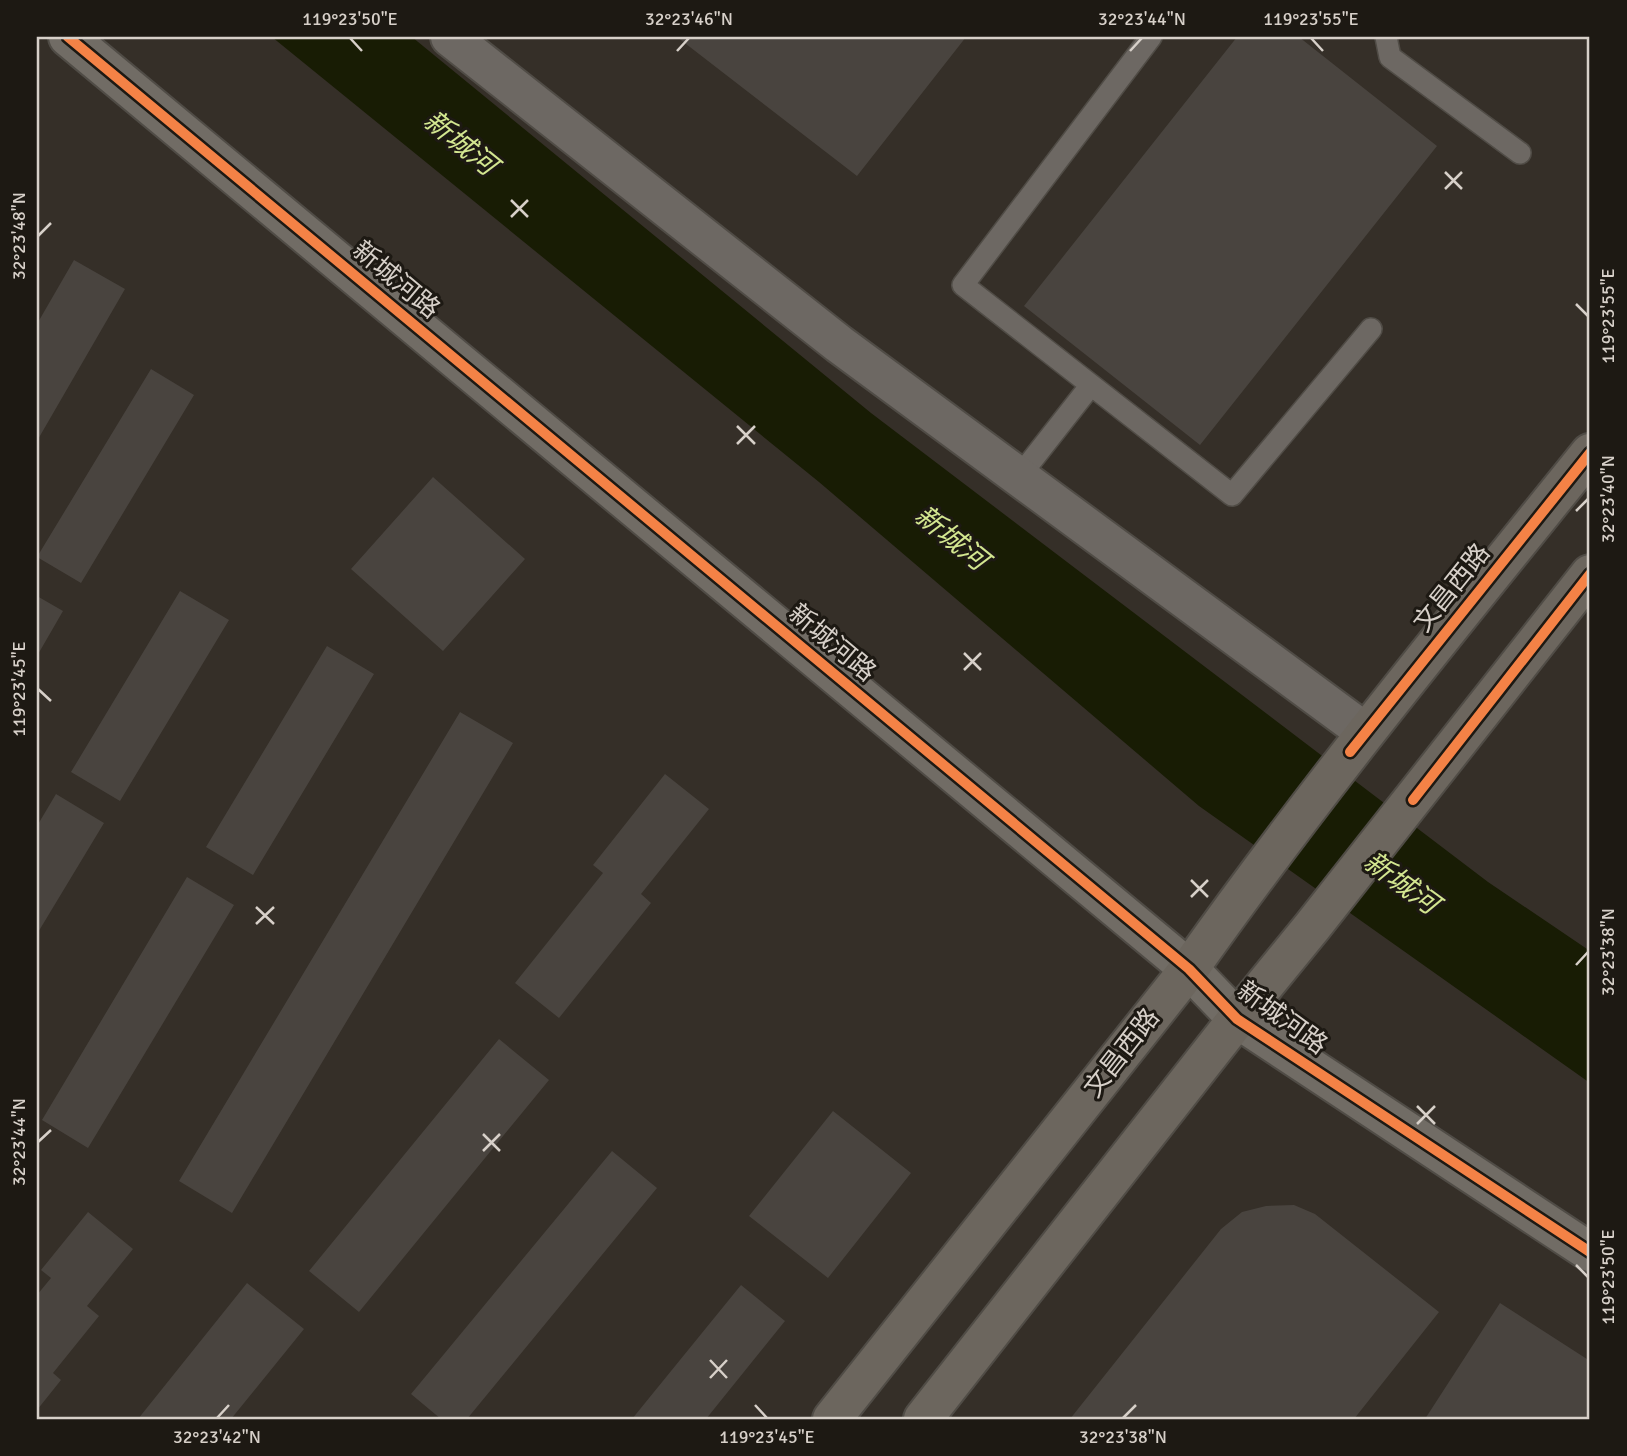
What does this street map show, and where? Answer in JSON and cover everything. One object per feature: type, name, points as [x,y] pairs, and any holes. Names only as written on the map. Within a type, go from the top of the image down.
[{"type":"main road","name":"文昌西路","points":[[832,1419],[1189,969],[1244,891],[1358,742],[1590,453]]},
{"type":"main road","points":[[923,1419],[1590,574]]},
{"type":"street","name":"新城河路","points":[[68,37],[1189,969],[1237,1018],[1590,1252]]},
{"type":"street","points":[[450,37],[839,344],[1018,478],[1358,742]]},
{"type":"lane","points":[[1151,37],[963,285],[1232,495],[1371,329]]},
{"type":"lane","points":[[1386,37],[1390,57],[1520,153]]},
{"type":"lane","points":[[1018,478],[1091,385]]},
{"type":"water","name":"新城河","points":[[272,37],[412,37],[871,413],[1488,882],[1590,951],[1590,1083],[1199,806],[819,482]]},
{"type":"building","points":[[677,37],[966,37],[857,176]]},
{"type":"building","points":[[1237,37],[1299,37],[1437,146],[1200,445],[1024,306]]},
{"type":"building","points":[[74,260],[125,289],[37,441],[37,324]]},
{"type":"building","points":[[151,369],[194,395],[81,583],[37,557]]},
{"type":"building","points":[[433,477],[525,559],[443,651],[351,569]]},
{"type":"building","points":[[180,591],[229,620],[120,801],[71,772]]},
{"type":"building","points":[[37,596],[63,611],[37,656]]},
{"type":"building","points":[[327,646],[374,674],[253,875],[206,847]]},
{"type":"building","points":[[460,712],[513,743],[232,1213],[179,1181]]},
{"type":"building","points":[[665,774],[709,809],[641,894],[651,903],[559,1018],[515,983],[603,873],[593,865]]},
{"type":"building","points":[[56,794],[104,823],[37,934],[37,826]]},
{"type":"building","points":[[187,877],[234,905],[88,1148],[42,1120]]},
{"type":"building","points":[[499,1039],[549,1080],[359,1312],[309,1271]]},
{"type":"building","points":[[833,1111],[911,1173],[828,1278],[749,1216]]},
{"type":"building","points":[[612,1151],[657,1188],[467,1419],[441,1419],[411,1394]]},
{"type":"building","points":[[1294,1205],[1315,1214],[1439,1312],[1354,1419],[1070,1419],[1221,1229],[1242,1212],[1266,1206]]},
{"type":"building","points":[[88,1212],[133,1249],[87,1306],[99,1316],[53,1373],[61,1380],[37,1410],[37,1295],[51,1278],[41,1270]]},
{"type":"building","points":[[247,1283],[304,1329],[231,1419],[138,1419]]},
{"type":"building","points":[[741,1285],[785,1321],[706,1419],[632,1419]]},
{"type":"building","points":[[1500,1303],[1590,1361],[1590,1419],[1425,1419]]},
{"type":"cycle path","points":[[68,37],[1189,969],[1237,1019],[1590,1252]]},
{"type":"cycle path","points":[[1350,752],[1590,453]]},
{"type":"cycle path","points":[[1413,800],[1590,574]]}]
